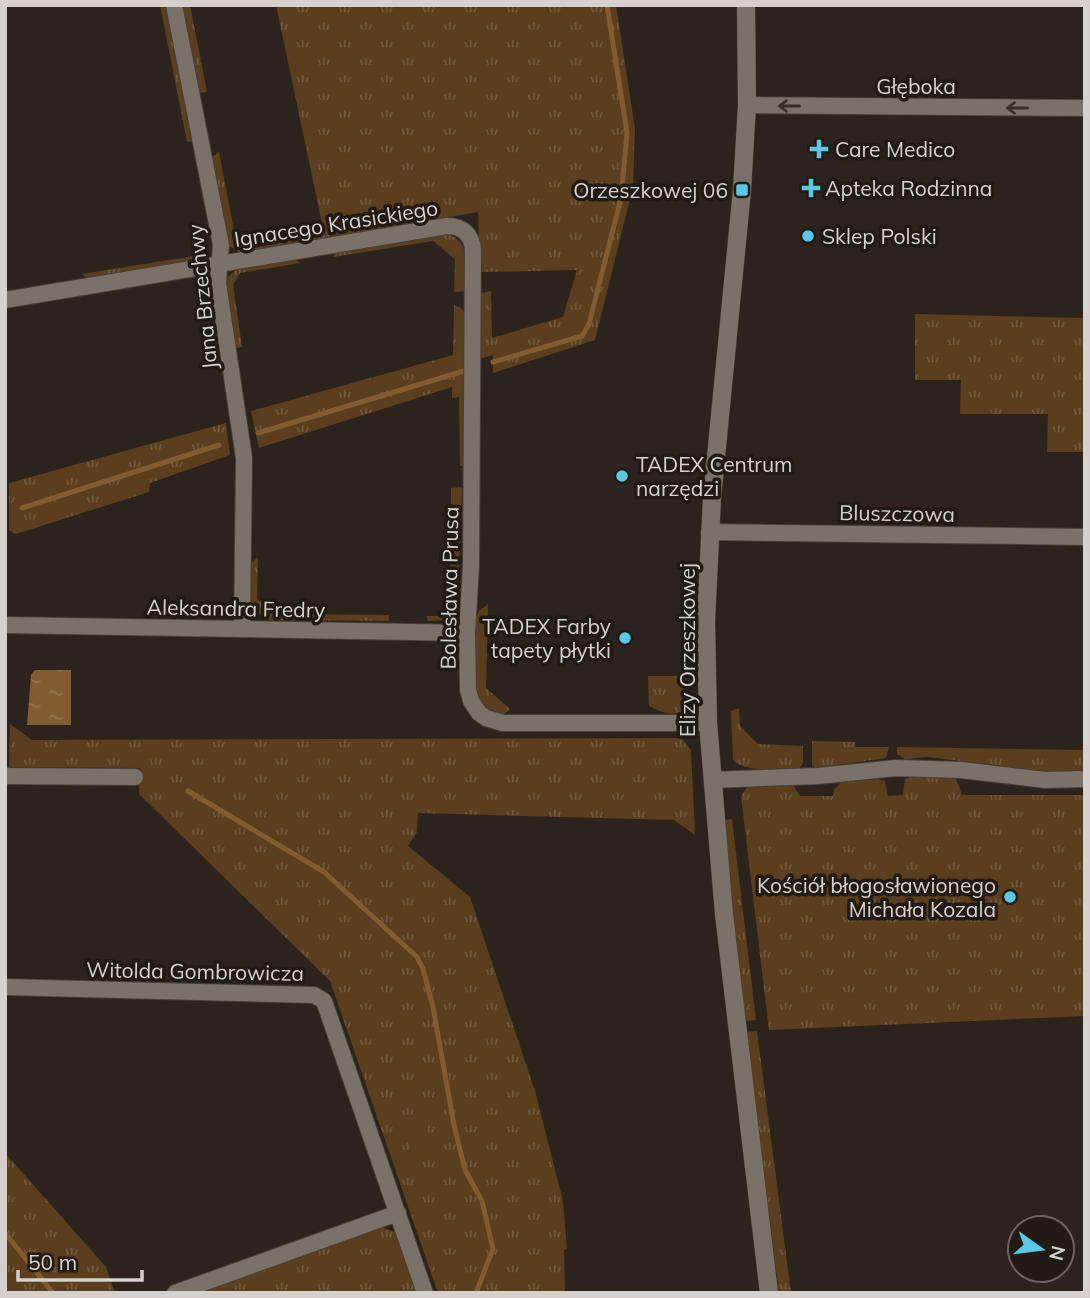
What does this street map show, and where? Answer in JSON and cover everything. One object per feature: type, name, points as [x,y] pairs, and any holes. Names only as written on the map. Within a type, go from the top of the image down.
[{"type":"street","name":"Jana Brzechwy","points":[[174,5],[221,245],[218,283],[244,458],[242,629]]},
{"type":"street","name":"Elizy Orzeszkowej","points":[[746,5],[747,106],[738,235],[709,532],[706,621],[708,723],[724,914],[769,1293]]},
{"type":"street","name":"Głęboka","points":[[747,106],[1085,108]]},
{"type":"street","name":"Ignacego Krasickiego","points":[[5,300],[447,226],[460,228],[465,232]]},
{"type":"street","name":"Bolesława Prusa","points":[[465,232],[472,241],[474,288],[471,566],[467,633],[468,690],[475,708],[486,718],[503,723],[708,723]]},
{"type":"street","name":"Bluszczowa","points":[[709,532],[1085,537]]},
{"type":"street","name":"Aleksandra Fredry","points":[[5,625],[467,633]]},
{"type":"street","points":[[712,780],[818,776],[896,768],[961,770],[1045,780],[1085,779]]},
{"type":"street","points":[[5,775],[135,777]]},
{"type":"street","name":"Witolda Gombrowicza","points":[[5,988],[314,995],[324,1001],[425,1293]]},
{"type":"street","points":[[175,1293],[398,1213]]},
{"type":"green space","points":[[160,5],[167,5],[194,141],[187,142]]},
{"type":"green space","points":[[181,5],[190,5],[207,92],[198,93]]},
{"type":"green space","points":[[276,5],[616,5],[635,129],[633,187],[595,340],[493,373],[493,355],[479,359],[481,293],[491,291],[492,338],[563,317],[577,270],[480,272],[478,212],[313,241],[311,231],[323,228]]},
{"type":"green space","points":[[219,152],[234,231],[255,242],[296,234],[298,243],[239,252],[229,246],[212,157]]},
{"type":"green space","points":[[448,234],[461,243],[464,250],[467,266],[466,291],[454,292],[455,259],[433,241],[333,257],[335,253]]},
{"type":"green space","points":[[199,251],[209,258],[88,279],[82,274],[194,256]]},
{"type":"green space","points":[[294,259],[301,263],[240,273],[233,285],[242,347],[235,348],[224,285],[228,277],[253,264]]},
{"type":"green space","points":[[454,305],[461,308],[466,315],[464,466],[460,466],[459,397],[452,398],[452,387],[259,448],[251,411],[453,355]]},
{"type":"green space","points":[[915,314],[1085,318],[1085,452],[1047,452],[1048,414],[960,414],[961,380],[915,380]]},
{"type":"green space","points":[[226,423],[230,455],[150,483],[149,492],[16,534],[9,530],[9,483]]},
{"type":"green space","points":[[462,487],[458,608],[448,620],[428,621],[426,616],[439,616],[450,603],[451,488]]},
{"type":"green space","points":[[258,557],[257,599],[276,614],[389,615],[389,621],[267,620],[250,602],[251,563]]},
{"type":"green space","points":[[488,604],[486,688],[510,709],[503,715],[482,704],[476,684],[476,617]]},
{"type":"green space","points":[[648,676],[686,676],[687,708],[678,713],[668,713],[649,706]]},
{"type":"green space","points":[[739,708],[740,726],[758,744],[803,746],[803,763],[799,769],[754,769],[733,760],[731,711]]},
{"type":"green space","points":[[10,724],[32,740],[681,738],[691,750],[695,835],[674,820],[418,813],[417,832],[408,846],[470,897],[535,1091],[563,1201],[567,1249],[564,1250],[565,1293],[438,1293],[330,981],[139,794],[140,768],[9,767]]},
{"type":"green space","points":[[812,741],[855,742],[855,747],[889,747],[886,758],[817,768],[812,766]]},
{"type":"green space","points":[[897,747],[1085,750],[1085,774],[1028,772],[928,757],[905,759],[897,754]]},
{"type":"green space","points":[[950,775],[956,779],[962,795],[1085,795],[1085,1016],[769,1030],[741,796],[751,782],[791,782],[800,796],[833,796],[834,790],[841,782],[878,779],[885,781],[888,796],[903,795],[905,779],[913,776]]},
{"type":"green space","points":[[732,819],[756,1020],[746,1021],[727,870],[724,820]]},
{"type":"green space","points":[[757,1031],[791,1293],[779,1293],[746,1032]]},
{"type":"green space","points":[[420,1112],[433,1152],[413,1158],[400,1119]]},
{"type":"green space","points":[[5,1153],[106,1267],[115,1293],[5,1293]]},
{"type":"green space","points":[[381,1227],[395,1232],[417,1293],[199,1293]]},
{"type":"water","points":[[35,670],[71,670],[71,725],[27,725],[31,675]]},
{"type":"waterway","points":[[493,362],[582,336],[589,324],[621,198],[627,133],[607,5]]},
{"type":"waterway","points":[[258,433],[464,371]]},
{"type":"waterway","points":[[22,508],[219,445]]},
{"type":"waterway","points":[[188,791],[324,872],[417,957],[433,1007],[454,1125],[465,1170],[482,1201],[493,1249],[476,1293]]},
{"type":"waterway","points":[[5,1233],[53,1293]]},
{"type":"place","name":"Care Medico","points":[[819,149]]},
{"type":"place","name":"Apteka Rodzinna","points":[[811,188]]},
{"type":"place","name":"Orzeszkowej 06","points":[[742,190]]},
{"type":"place","name":"Sklep Polski","points":[[808,236]]},
{"type":"place","name":"TADEX Centrum narzędzi","points":[[622,476]]},
{"type":"place","name":"TADEX Farby tapety płytki","points":[[625,638]]},
{"type":"place","name":"Kościół błogosławionego Michała Kozala","points":[[1010,897]]}]
